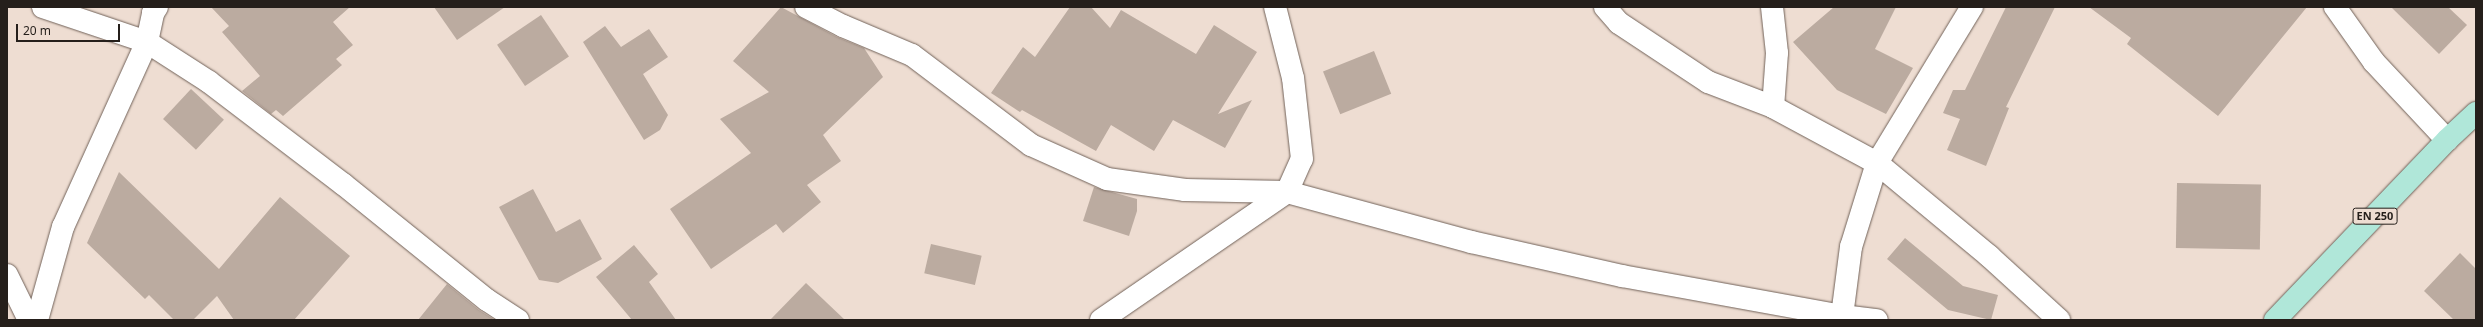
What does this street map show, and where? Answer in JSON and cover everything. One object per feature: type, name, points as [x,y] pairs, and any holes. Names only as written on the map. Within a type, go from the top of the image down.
[{"type":"main road","name":"EN 250","points":[[2275,320],[2447,140],[2476,113]]},
{"type":"street","points":[[43,7],[148,42],[209,82],[343,184],[488,300],[518,320]]},
{"type":"street","points":[[37,320],[63,227],[148,42],[153,13],[157,7]]},
{"type":"street","points":[[806,7],[843,26],[912,55],[1031,145],[1107,179],[1185,190],[1287,192],[1471,242],[1794,314],[1842,316],[1877,320]]},
{"type":"street","points":[[1101,320],[1287,192],[1302,159],[1293,78],[1275,7]]},
{"type":"street","points":[[1605,7],[1619,23],[1708,82],[1773,107],[1877,163],[1989,256],[2059,320]]},
{"type":"street","points":[[1772,7],[1777,53],[1773,107]]},
{"type":"street","points":[[1842,316],[1851,247],[1877,163],[1972,7]]},
{"type":"street","points":[[2335,7],[2374,62],[2447,140]]},
{"type":"street","points":[[7,275],[29,320]]},
{"type":"building","points":[[211,7],[350,7],[333,22],[353,45],[336,59],[342,65],[283,116],[276,110],[271,114],[242,91],[260,76],[222,32],[229,26]]},
{"type":"building","points":[[434,7],[505,7],[457,40]]},
{"type":"building","points":[[781,7],[837,37],[864,48],[883,77],[823,135],[841,161],[807,185],[821,202],[783,233],[776,224],[711,269],[670,209],[751,153],[720,119],[769,92],[733,61]]},
{"type":"building","points":[[1070,7],[1091,7],[1110,28],[1121,10],[1196,54],[1214,25],[1257,52],[1218,114],[1252,100],[1225,148],[1173,120],[1154,151],[1111,125],[1096,151],[1022,110],[1020,112],[991,93],[1023,47],[1035,57]]},
{"type":"building","points":[[1834,7],[1896,7],[1875,49],[1913,68],[1886,114],[1837,90],[1793,42]]},
{"type":"building","points":[[2006,7],[2055,7],[2006,107],[2009,108],[1986,166],[1947,150],[1960,119],[1943,113],[1953,90],[1965,90]]},
{"type":"building","points":[[2089,7],[2307,7],[2218,116],[2127,44],[2131,38]]},
{"type":"building","points":[[2391,7],[2448,7],[2467,25],[2439,54]]},
{"type":"building","points":[[541,15],[569,56],[525,86],[497,45]]},
{"type":"building","points":[[605,26],[621,47],[649,29],[668,57],[643,74],[668,115],[660,130],[644,140],[583,42]]},
{"type":"building","points":[[1374,51],[1391,94],[1340,114],[1323,72]]},
{"type":"building","points":[[191,89],[224,120],[196,150],[163,119]]},
{"type":"building","points":[[119,172],[219,269],[280,197],[350,256],[294,320],[234,320],[217,296],[193,320],[174,320],[149,295],[145,299],[87,243]]},
{"type":"building","points":[[2177,183],[2261,184],[2260,249],[2176,248]]},
{"type":"building","points":[[1094,187],[1137,199],[1137,211],[1129,236],[1083,221]]},
{"type":"building","points":[[533,189],[556,232],[580,219],[602,259],[558,283],[539,280],[499,207]]},
{"type":"building","points":[[1905,238],[1963,286],[1998,295],[1991,320],[1948,310],[1887,259]]},
{"type":"building","points":[[931,244],[982,256],[975,285],[924,273]]},
{"type":"building","points":[[634,245],[658,274],[649,282],[676,320],[632,320],[596,277]]},
{"type":"building","points":[[2460,253],[2476,269],[2476,320],[2454,320],[2424,291]]},
{"type":"building","points":[[806,283],[845,320],[770,320]]},
{"type":"building","points":[[447,284],[479,310],[495,320],[418,320]]}]
